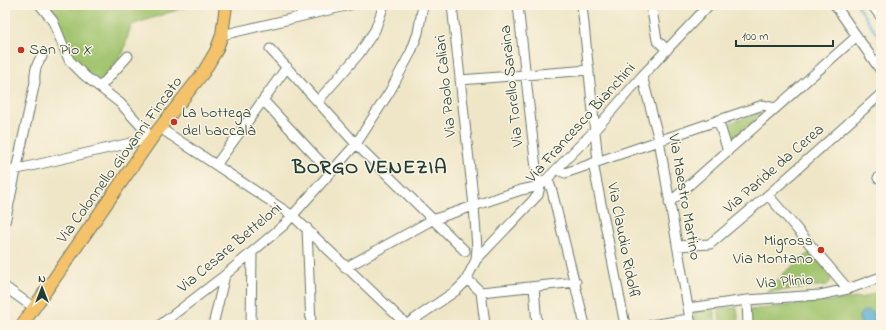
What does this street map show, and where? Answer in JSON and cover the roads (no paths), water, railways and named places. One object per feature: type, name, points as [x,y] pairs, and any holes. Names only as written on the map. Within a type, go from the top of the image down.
[{"type":"main road","name":"Via Colonnello Giovanni Fincato","points":[[22,325],[33,307],[152,138],[203,73],[216,51],[222,35],[226,5]]},
{"type":"street","points":[[5,172],[152,138],[120,103],[85,76],[69,60],[52,21],[40,5]]},
{"type":"street","points":[[301,5],[301,16]]},
{"type":"street","points":[[222,35],[350,5]]},
{"type":"street","points":[[318,102],[363,48],[375,30],[384,5]]},
{"type":"street","name":"Via Cesare Betteloni","points":[[160,325],[252,253],[293,216],[356,144],[390,91],[412,52],[418,32],[422,5]]},
{"type":"street","name":"Via Paolo Caliari","points":[[452,5],[474,206],[477,248],[476,260]]},
{"type":"street","name":"Via Torello Saraina","points":[[518,5],[537,178],[552,191],[576,282],[585,325]]},
{"type":"street","name":"Via Claudio Ridolfi","points":[[582,5],[589,70],[595,162],[625,325]]},
{"type":"street","points":[[651,5],[657,40],[667,50]]},
{"type":"street","name":"Via Francesco Bianchini","points":[[476,260],[538,195],[544,183],[558,170],[642,76],[709,5]]},
{"type":"street","points":[[835,5],[881,71]]},
{"type":"street","points":[[872,5],[881,17]]},
{"type":"street","points":[[669,203],[857,36]]},
{"type":"street","points":[[270,49],[356,144],[465,251]]},
{"type":"street","points":[[100,87],[128,56]]},
{"type":"street","points":[[5,222],[35,82],[34,74],[39,59],[42,58]]},
{"type":"street","points":[[216,165],[287,67]]},
{"type":"street","points":[[460,80],[589,70]]},
{"type":"street","name":"Via Maestro Martino","points":[[642,76],[659,140],[690,322]]},
{"type":"street","name":"Via Paride da Cerea","points":[[677,246],[710,244],[768,195],[881,94]]},
{"type":"street","points":[[263,100],[331,173]]},
{"type":"street","points":[[558,170],[565,173],[763,105],[775,108]]},
{"type":"street","points":[[718,120],[728,151]]},
{"type":"street","points":[[160,128],[293,216],[307,228],[345,268],[406,325],[457,290],[467,279],[476,260]]},
{"type":"street","points":[[345,268],[432,220],[544,183]]},
{"type":"street","points":[[768,195],[848,289]]},
{"type":"street","points":[[307,228],[311,325]]},
{"type":"street","points":[[251,325],[252,253]]},
{"type":"street","points":[[213,325],[225,275]]},
{"type":"street","name":"Via Plinio","points":[[688,308],[747,300],[820,295],[848,289],[881,277]]},
{"type":"street","points":[[467,279],[481,292],[485,325]]},
{"type":"street","points":[[481,292],[576,282]]},
{"type":"street","points":[[5,287],[33,307]]},
{"type":"street","points":[[534,287],[537,325]]},
{"type":"street","points":[[747,300],[748,325]]},
{"type":"street","points":[[653,325],[690,322]]},
{"type":"water","points":[[867,310],[874,315],[875,318],[870,325],[867,326],[860,321],[859,318],[864,311]]},
{"type":"waterway","points":[[857,5],[881,40]]},
{"type":"place","name":"San Pio X","points":[[21,50]]},
{"type":"place","name":"La bottega del baccalà","points":[[174,122]]},
{"type":"place","name":"Migross Via Montano","points":[[821,250]]},
{"type":"district","name":"BORGO VENEZIA","points":[[370,168]]}]
